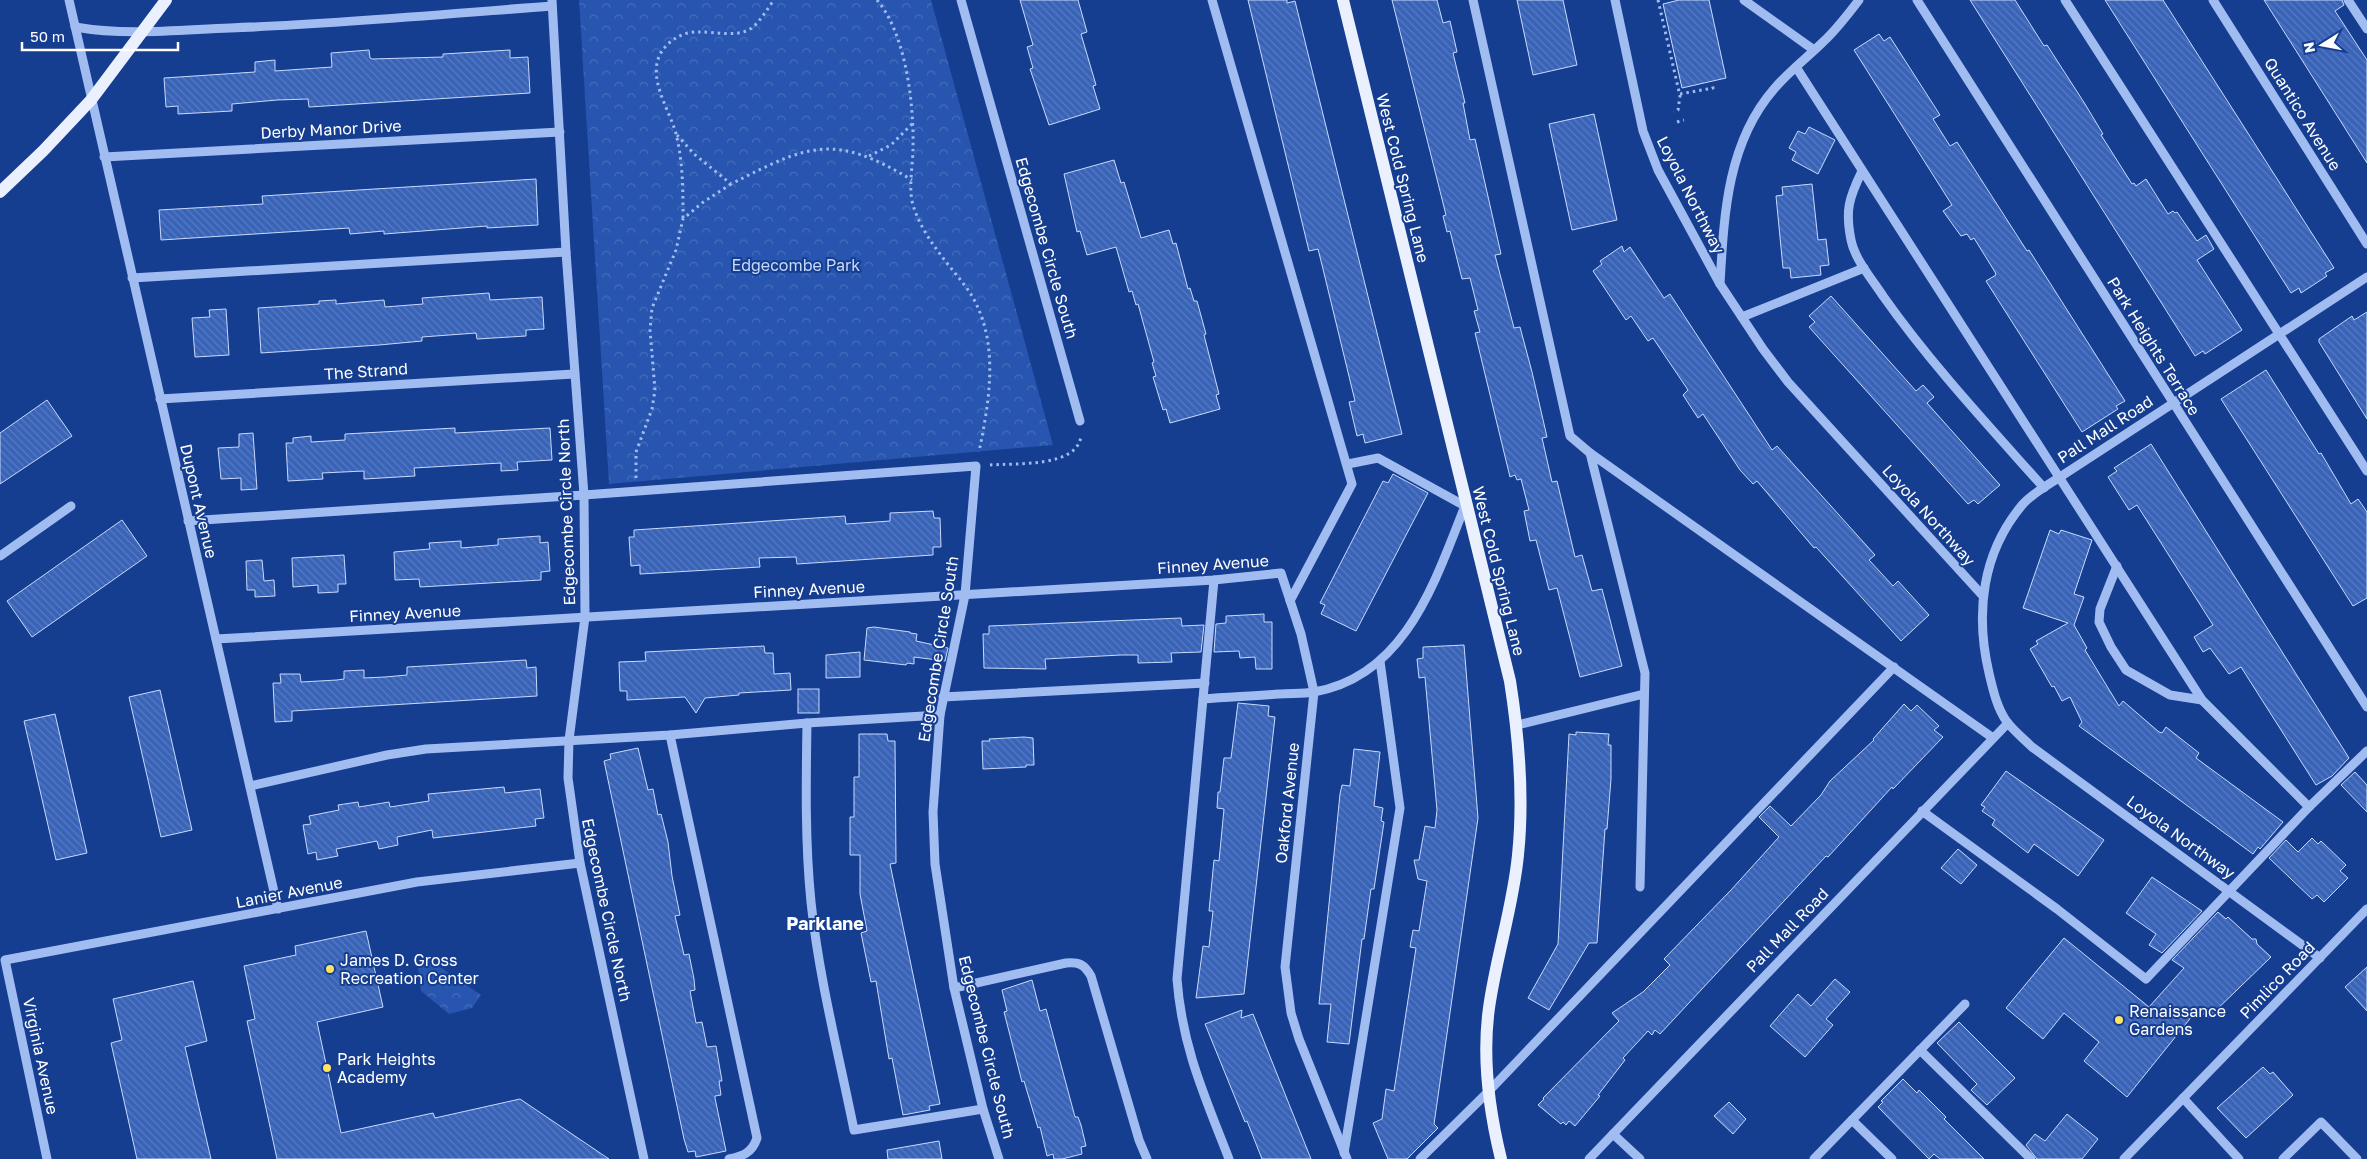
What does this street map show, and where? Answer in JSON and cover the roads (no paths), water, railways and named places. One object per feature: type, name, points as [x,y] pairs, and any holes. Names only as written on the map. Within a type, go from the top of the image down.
[{"type":"main road","points":[[0,192],[43,151],[91,100],[166,0]]},
{"type":"main road","name":"West Cold Spring Lane","points":[[1343,0],[1465,506],[1510,680],[1517,725],[1520,758],[1518,854],[1511,902],[1489,1009],[1486,1045],[1493,1128],[1501,1159]]},
{"type":"street","name":"Dupont Avenue","points":[[69,0],[278,909]]},
{"type":"street","name":"Edgecombe Circle South","points":[[961,0],[1080,421]]},
{"type":"street","points":[[1212,0],[1348,464],[1352,484],[1290,601]]},
{"type":"street","points":[[1473,0],[1570,436],[1590,453],[1993,738]]},
{"type":"street","name":"Loyola Northway","points":[[1615,0],[1643,131],[1658,170],[1720,284],[1763,349],[1788,382],[1983,596],[1981,626],[1986,661],[1994,696],[2008,723],[2032,747],[2320,958]]},
{"type":"street","points":[[1744,0],[1814,50]]},
{"type":"street","points":[[1720,284],[1724,227],[1735,161],[1745,133],[1774,89],[1814,50],[1859,0]]},
{"type":"street","name":"Park Heights Terrace","points":[[1917,0],[2367,707]]},
{"type":"street","points":[[2065,0],[2367,472]]},
{"type":"street","name":"Quantico Avenue","points":[[2213,0],[2367,244]]},
{"type":"street","points":[[2348,0],[2367,29]]},
{"type":"street","points":[[75,26],[94,30],[142,32],[273,26],[552,3]]},
{"type":"street","name":"Edgecombe Circle North","points":[[552,3],[566,252],[584,496],[585,617],[569,740],[568,778],[580,863],[644,1159]]},
{"type":"street","points":[[1796,66],[2202,700],[2309,807]]},
{"type":"street","name":"Derby Manor Drive","points":[[104,157],[560,132]]},
{"type":"street","points":[[1862,171],[1852,191],[1847,211],[1851,243],[1864,268],[1914,340],[2044,488]]},
{"type":"street","points":[[132,278],[566,252]]},
{"type":"street","points":[[1742,317],[1864,268]]},
{"type":"street","name":"Pall Mall Road","points":[[1983,596],[1988,568],[2000,538],[2025,502],[2060,476],[2367,277]]},
{"type":"street","name":"The Strand","points":[[160,399],[574,374]]},
{"type":"street","points":[[1590,453],[1645,673],[1640,887]]},
{"type":"street","points":[[1203,699],[1314,692],[1341,683],[1380,661],[1418,613],[1430,592],[1465,506],[1378,458],[1348,464]]},
{"type":"street","name":"Edgecombe Circle South","points":[[584,496],[976,466],[964,594],[940,715],[933,812],[935,864],[954,988],[983,1109],[1000,1159]]},
{"type":"street","points":[[188,521],[584,496]]},
{"type":"street","points":[[0,556],[72,506]]},
{"type":"street","points":[[2117,566],[2100,609],[2099,622],[2111,647],[2126,670],[2170,695],[2202,700]]},
{"type":"street","name":"Finney Avenue","points":[[216,639],[1214,580],[1282,574],[1309,662],[1314,692]]},
{"type":"street","points":[[1214,580],[1177,979],[1179,1009],[1186,1043],[1229,1159]]},
{"type":"street","points":[[1346,1156],[1400,808],[1380,661]]},
{"type":"street","points":[[1420,1159],[1489,1091],[1894,667]]},
{"type":"street","points":[[943,697],[1204,683]]},
{"type":"street","name":"Oakford Avenue","points":[[1314,692],[1285,967],[1291,1013],[1299,1039],[1346,1156]]},
{"type":"street","points":[[1517,725],[1644,694]]},
{"type":"street","points":[[250,786],[387,755],[426,749],[670,735],[807,723],[940,715]]},
{"type":"street","points":[[807,723],[806,790],[811,902],[818,957],[854,1130],[983,1109]]},
{"type":"street","name":"Pall Mall Road","points":[[1589,1159],[2008,723]]},
{"type":"street","points":[[670,735],[757,1138],[754,1147],[748,1153],[729,1159]]},
{"type":"street","points":[[1922,811],[2057,909],[2146,979],[2309,807],[2367,751]]},
{"type":"street","name":"Lanier Avenue","points":[[5,960],[416,882],[580,863]]},
{"type":"street","name":"Pimlico Road","points":[[2124,1159],[2367,909]]},
{"type":"street","name":"Virginia Avenue","points":[[5,960],[47,1159]]},
{"type":"street","points":[[954,988],[1066,963],[1078,962],[1086,967],[1091,976],[1139,1140],[1147,1159]]},
{"type":"street","points":[[1814,1159],[1966,1004]]},
{"type":"street","points":[[1920,1050],[2031,1159]]},
{"type":"street","points":[[2183,1098],[2238,1159]]},
{"type":"street","points":[[1852,1120],[1892,1159]]},
{"type":"street","points":[[2283,1159],[2321,1122],[2356,1159]]},
{"type":"street","points":[[1613,1134],[1640,1159]]},
{"type":"place","name":"James D. Gross Recreation Center","points":[[330,969]]},
{"type":"place","name":"Renaissance Gardens","points":[[2119,1020]]},
{"type":"place","name":"Park Heights Academy","points":[[327,1068]]},
{"type":"district","name":"Parklane","points":[[825,924]]},
{"type":"park label","name":"Edgecombe Park","points":[[796,265]]}]
